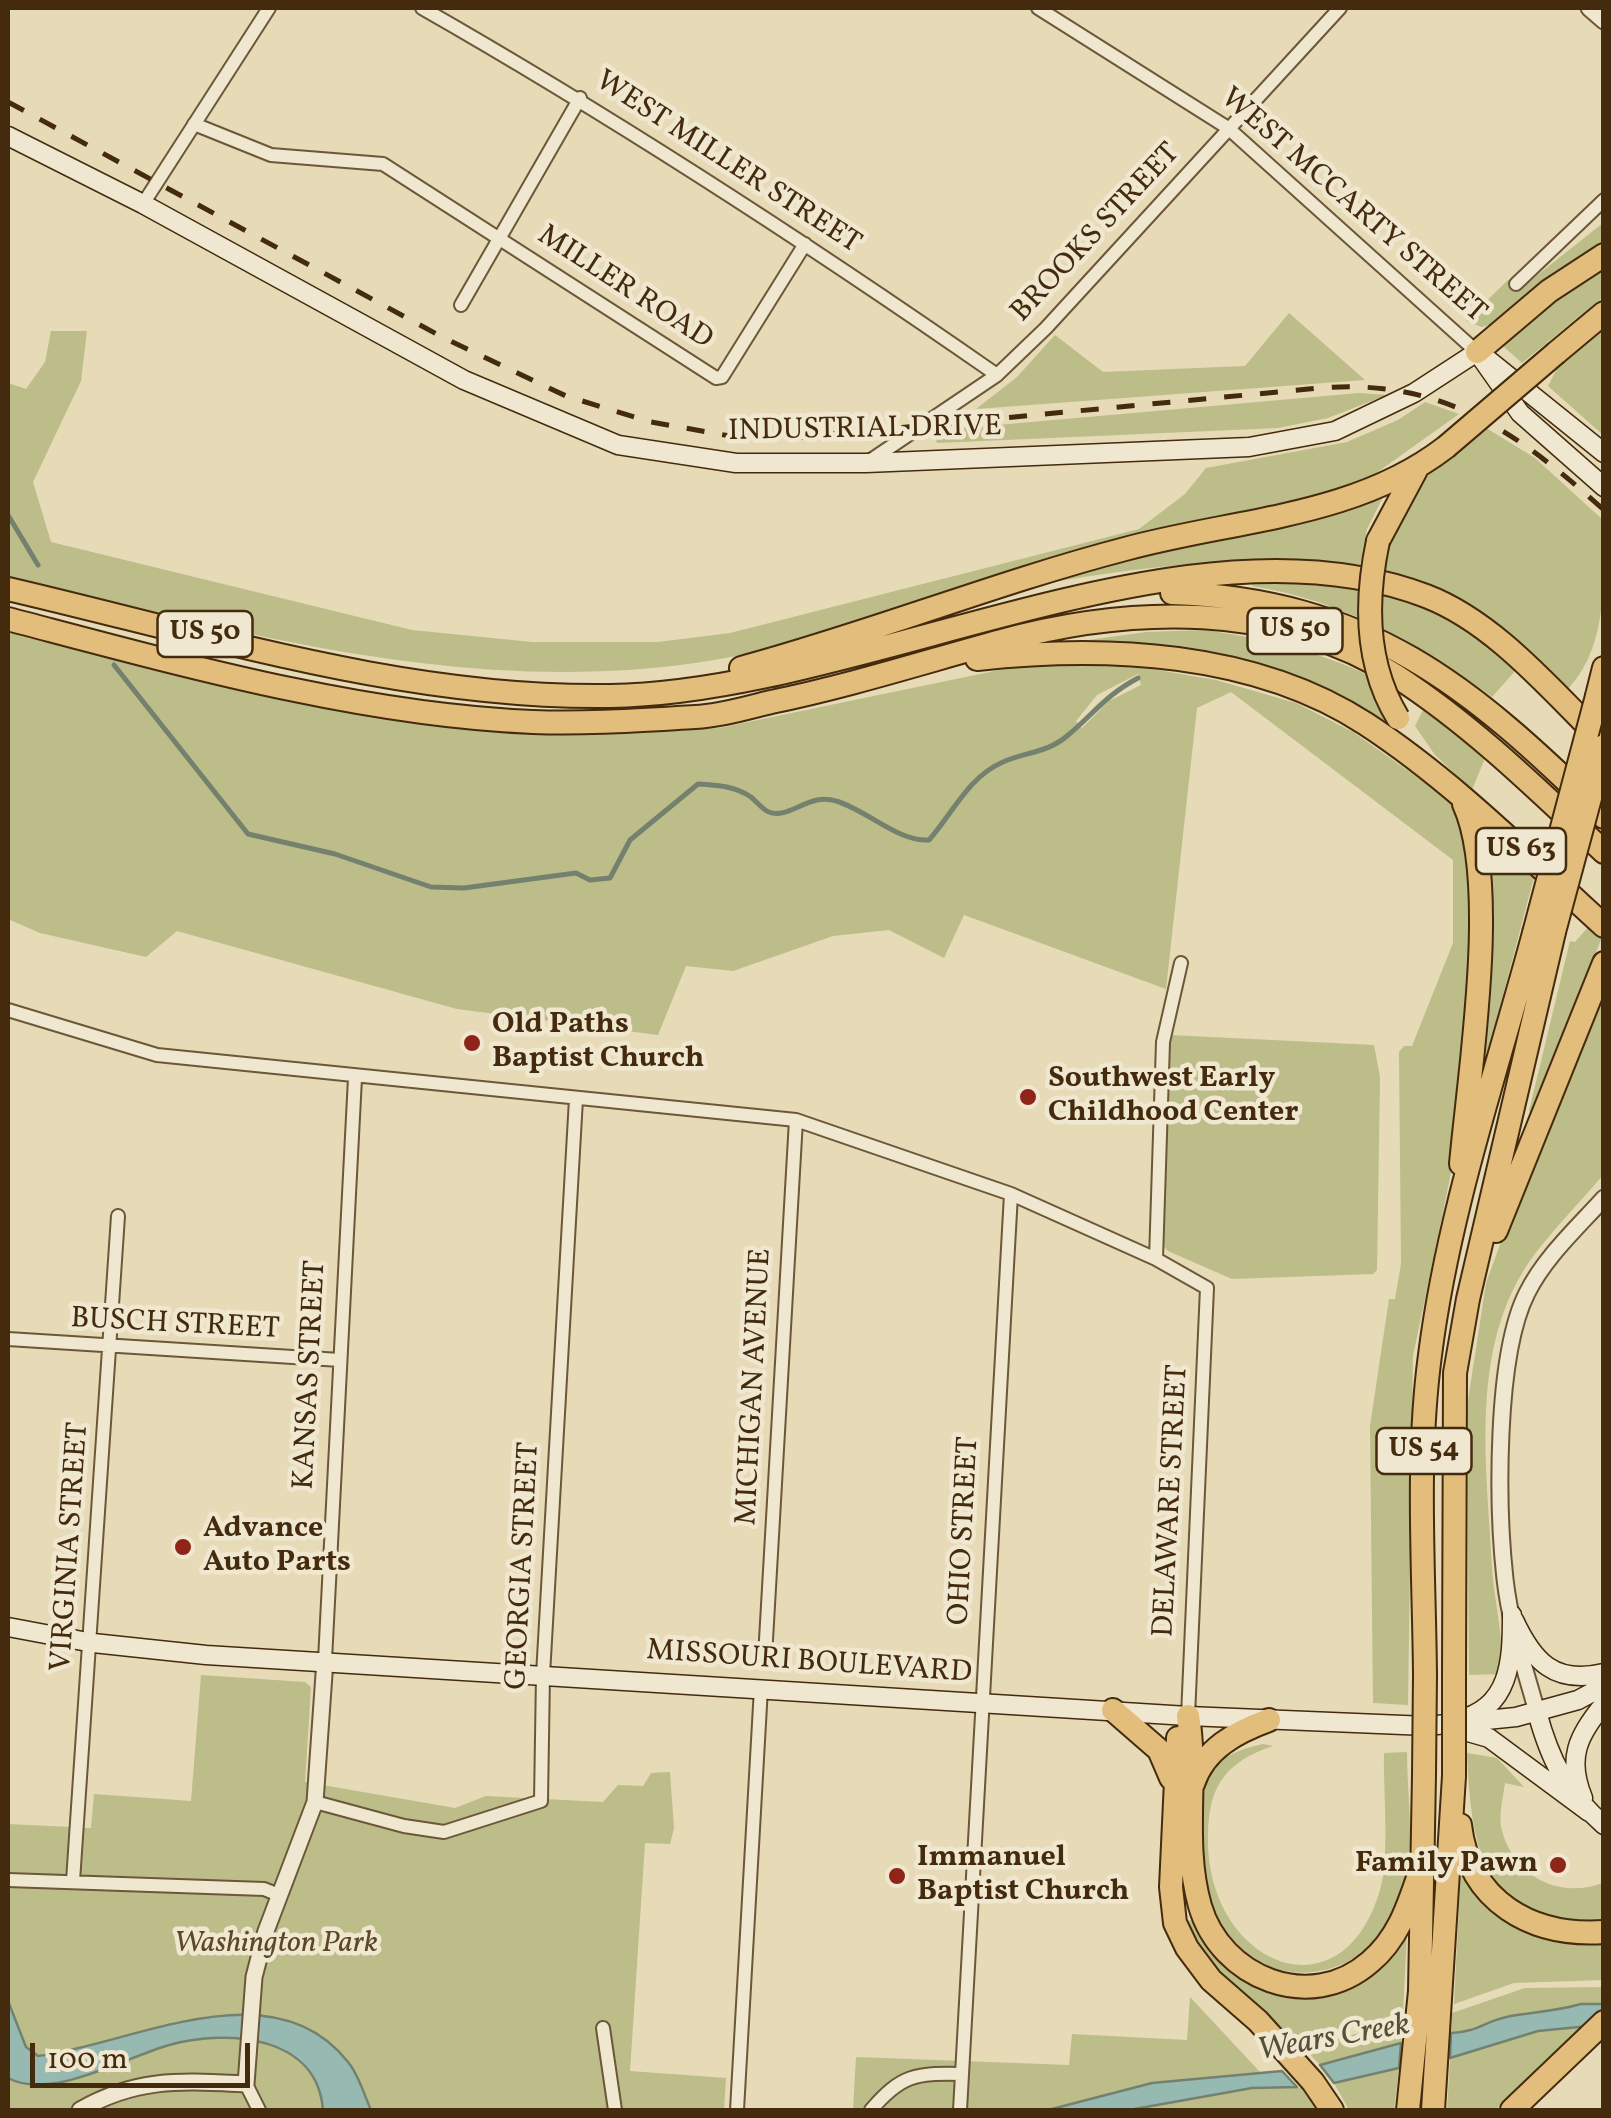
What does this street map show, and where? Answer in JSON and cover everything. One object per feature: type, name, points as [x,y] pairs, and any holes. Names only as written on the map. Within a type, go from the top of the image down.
[{"type":"highway","points":[[1477,352],[1549,291],[1604,255]]},
{"type":"highway","name":"US 63","points":[[1604,313],[1416,470],[1378,541],[1369,596],[1372,653],[1385,696],[1438,776],[1604,926]]},
{"type":"highway","points":[[646,693],[858,634],[1012,581],[1128,548],[1337,503],[1416,470]]},
{"type":"highway","points":[[1119,591],[1227,574],[1307,572],[1342,573],[1428,596],[1517,658],[1604,743]]},
{"type":"highway","name":"US 50","points":[[8,589],[402,682],[517,695],[646,693],[774,675],[1046,605],[1119,591],[1213,594],[1306,610],[1411,654],[1525,739],[1604,816]]},
{"type":"highway","name":"US 50","points":[[8,619],[148,656],[399,709],[534,722],[702,717],[853,685],[1095,618],[1184,616],[1270,624],[1308,634],[1393,674],[1438,704],[1604,852]]},
{"type":"highway","points":[[919,666],[1046,652],[1123,653],[1209,665],[1286,684],[1364,722],[1438,776]]},
{"type":"highway","name":"US 54","points":[[1408,2110],[1431,1994],[1454,1776],[1455,1373],[1544,932],[1604,668]]},
{"type":"highway","name":"US 54","points":[[1433,2110],[1423,1863],[1425,1405],[1438,1300],[1455,1230],[1604,743]]},
{"type":"highway","points":[[1455,1230],[1478,987],[1479,856],[1475,830],[1461,796]]},
{"type":"highway","points":[[1468,1299],[1604,963]]},
{"type":"highway","points":[[1113,1710],[1159,1750],[1182,1790],[1190,1860],[1201,1910],[1224,1954],[1254,1975],[1293,1987],[1331,1985],[1369,1963],[1400,1928],[1423,1863]]},
{"type":"highway","points":[[1188,1716],[1171,1887],[1175,1924],[1211,1980],[1258,2021],[1313,2082],[1332,2110]]},
{"type":"highway","points":[[1182,1790],[1217,1748],[1238,1732],[1269,1720]]},
{"type":"highway","points":[[1454,1776],[1461,1834],[1478,1879],[1491,1897],[1504,1909],[1540,1928],[1604,1932]]},
{"type":"highway","points":[[1518,2104],[1604,2022]]},
{"type":"main road","name":"INDUSTRIAL DRIVE","points":[[8,136],[143,204],[464,380],[618,445],[736,463],[866,463],[1249,447],[1334,431],[1414,393],[1477,352]]},
{"type":"main road","name":"WEST MCCARTY STREET","points":[[1477,352],[1604,453]]},
{"type":"main road","name":"WEST MCCARTY STREET","points":[[1477,352],[1520,413],[1604,486]]},
{"type":"main road","points":[[1512,1615],[1539,1664],[1566,1676],[1604,1673]]},
{"type":"main road","points":[[1427,1726],[1469,1718],[1501,1692],[1508,1680],[1512,1615]]},
{"type":"main road","name":"MISSOURI BOULEVARD","points":[[8,1627],[92,1643],[325,1660],[1188,1716],[1427,1726],[1476,1724],[1537,1712],[1578,1700],[1604,1686]]},
{"type":"main road","points":[[1596,1819],[1573,1767],[1574,1749],[1604,1704]]},
{"type":"main road","points":[[1537,1712],[1550,1760],[1596,1819]]},
{"type":"main road","points":[[1427,1726],[1489,1738],[1596,1819]]},
{"type":"street","points":[[143,204],[269,8]]},
{"type":"street","name":"WEST MILLER STREET","points":[[422,8],[580,98],[998,375]]},
{"type":"street","name":"WEST MCCARTY STREET","points":[[1038,8],[1228,128],[1477,352]]},
{"type":"street","name":"BROOKS STREET","points":[[866,463],[998,375],[1046,328],[1340,8]]},
{"type":"street","points":[[1589,8],[1604,21]]},
{"type":"street","points":[[461,305],[580,98]]},
{"type":"street","points":[[194,124],[270,155],[383,164],[500,239]]},
{"type":"street","points":[[1516,284],[1604,200]]},
{"type":"street","name":"MILLER ROAD","points":[[500,239],[716,378],[722,378],[805,244]]},
{"type":"street","points":[[8,1010],[157,1055],[796,1120],[1011,1194],[1156,1258],[1164,1042],[1181,964]]},
{"type":"street","name":"KANSAS STREET","points":[[246,2084],[251,1994],[279,1895],[307,1832],[315,1802],[355,1078]]},
{"type":"street","name":"GEORGIA STREET","points":[[315,1802],[404,1826],[444,1832],[541,1801],[543,1675],[576,1099]]},
{"type":"street","name":"MICHIGAN AVENUE","points":[[765,1658],[796,1120]]},
{"type":"street","name":"OHIO STREET","points":[[960,2110],[1011,1194]]},
{"type":"street","points":[[1537,1712],[1505,1578],[1504,1373],[1512,1331],[1527,1292],[1546,1262],[1604,1198]]},
{"type":"street","name":"VIRGINIA STREET","points":[[73,1881],[118,1216]]},
{"type":"street","name":"DELAWARE STREET","points":[[1156,1258],[1207,1288],[1188,1716]]},
{"type":"street","name":"BUSCH STREET","points":[[8,1340],[340,1360]]},
{"type":"street","points":[[738,2110],[762,1688]]},
{"type":"street","points":[[8,1880],[264,1889],[279,1895]]},
{"type":"street","points":[[602,2028],[615,2110]]},
{"type":"street","points":[[870,2110],[894,2084],[924,2074],[961,2074]]},
{"type":"street","points":[[80,2110],[113,2091],[154,2082],[246,2084],[259,2110]]},
{"type":"green space","points":[[1603,223],[1603,246],[1496,323],[1482,327],[1466,321],[1508,280],[1520,289]]},
{"type":"green space","points":[[1603,267],[1603,297],[1522,363],[1503,346],[1503,341],[1567,287]]},
{"type":"green space","points":[[1289,313],[1365,380],[976,409],[1017,377],[1055,335],[1103,372],[1245,366]]},
{"type":"green space","points":[[1603,329],[1603,435],[1548,386],[1564,355]]},
{"type":"green space","points":[[51,331],[87,331],[81,381],[33,482],[51,542],[412,630],[532,642],[658,642],[730,633],[1139,529],[1185,494],[1206,468],[1347,442],[1398,420],[1425,402],[1459,414],[1365,481],[1326,495],[1087,546],[843,628],[758,651],[624,670],[535,672],[446,666],[358,654],[182,619],[8,577],[8,383],[26,389],[45,362]]},
{"type":"green space","points":[[1359,393],[1387,395],[1328,418],[1278,428],[937,443],[935,436],[941,430]]},
{"type":"green space","points":[[1483,426],[1535,458],[1603,520],[1603,587],[1597,632],[1591,653],[1567,690],[1438,590],[1381,570],[1395,526],[1417,489]]},
{"type":"green space","points":[[1385,493],[1367,529],[1360,565],[1235,561],[1108,573],[1026,587]]},
{"type":"green space","points":[[1341,581],[1399,596],[1461,626],[1516,670],[1492,697],[1379,627],[1318,602],[1252,586],[1252,582]]},
{"type":"green space","points":[[1204,630],[1288,646],[1369,675],[1393,733],[1352,708],[1083,646],[1081,641],[1146,632]]},
{"type":"green space","points":[[8,632],[457,725],[554,735],[719,728],[1014,667],[1079,664],[1152,669],[1216,680],[1296,703],[1353,732],[1447,798],[1462,818],[1469,838],[1471,923],[1451,1173],[1413,1356],[1408,1705],[1373,1703],[1370,1426],[1389,1299],[1395,1299],[1401,1264],[1399,1052],[1404,1046],[1412,1046],[1453,943],[1453,860],[1231,692],[1197,708],[1166,989],[964,915],[944,958],[889,930],[833,936],[733,971],[686,966],[658,1035],[457,1009],[177,931],[146,957],[40,933],[8,919]],"holes":[[[1138,674],[1141,685],[1109,701],[1082,728],[1076,721],[1097,695]]]},
{"type":"green space","points":[[1425,706],[1485,758],[1472,790],[1435,755],[1415,726]]},
{"type":"green space","points":[[1489,830],[1534,877],[1479,1087],[1485,850]]},
{"type":"green space","points":[[1590,925],[1602,937],[1533,1113],[1529,1111],[1570,941],[1575,942]]},
{"type":"green space","points":[[1603,996],[1603,1175],[1529,1262],[1497,1333],[1486,1410],[1486,1450],[1501,1674],[1469,1675],[1467,1407],[1486,1283],[1517,1198]]},
{"type":"green space","points":[[1170,1035],[1374,1045],[1380,1077],[1377,1270],[1373,1274],[1232,1279],[1168,1251],[1163,1245]]},
{"type":"green space","name":"Washington Park","points":[[201,1675],[305,1682],[311,1687],[305,1782],[455,1808],[486,1796],[603,1802],[618,1785],[643,1786],[651,1773],[670,1772],[674,1828],[670,1844],[645,1843],[630,2071],[726,2078],[724,2110],[8,2110],[8,1824],[91,1828],[94,1794],[191,1801]]},
{"type":"green space","points":[[1263,1744],[1273,1746],[1232,1768],[1212,1802],[1208,1834],[1213,1879],[1228,1916],[1250,1943],[1278,1960],[1307,1965],[1336,1956],[1361,1931],[1383,1877],[1384,1753],[1407,1752],[1410,1840],[1406,1889],[1383,1932],[1345,1963],[1319,1971],[1294,1972],[1271,1967],[1232,1940],[1206,1896],[1198,1859],[1203,1799],[1210,1774],[1225,1758]]},
{"type":"green space","points":[[1467,1753],[1497,1758],[1524,1787],[1505,1783],[1501,1814],[1502,1831],[1517,1861],[1541,1881],[1556,1886],[1603,1883],[1603,1921],[1563,1921],[1532,1913],[1508,1898],[1480,1851]]},
{"type":"green space","points":[[1461,1867],[1491,1904],[1520,1927],[1555,1939],[1603,1941],[1603,1980],[1514,1983],[1454,2004]]},
{"type":"green space","points":[[1191,1920],[1222,1964],[1247,1980],[1360,1981],[1388,1961],[1407,1933],[1403,2013],[1297,2041],[1219,1973],[1196,1940],[1187,1922]]},
{"type":"green space","points":[[1603,1987],[1603,2004],[1509,2016],[1475,2032],[1451,2033],[1452,2013],[1525,1988]]},
{"type":"green space","points":[[1190,1997],[1274,2087],[1308,2088],[1320,2110],[853,2110],[856,2057],[1069,2065],[1072,2034],[1187,2040]]},
{"type":"green space","points":[[1403,2021],[1401,2043],[1320,2065],[1304,2048]]},
{"type":"green space","points":[[1589,2026],[1495,2110],[1447,2110],[1450,2058],[1538,2031]]},
{"type":"green space","points":[[1399,2068],[1394,2110],[1349,2110],[1334,2083]]},
{"type":"water","points":[[8,2001],[26,2047],[38,2056],[200,2018],[242,2015],[281,2019],[317,2034],[348,2062],[371,2110],[323,2110],[317,2085],[305,2066],[266,2043],[242,2039],[192,2040],[66,2081],[25,2084],[8,2078]]},
{"type":"water","points":[[1581,2004],[1603,2004],[1603,2013],[1589,2026],[1538,2031],[1450,2058],[1451,2033],[1502,2018]]},
{"type":"water","points":[[1401,2043],[1399,2068],[1334,2083],[1320,2065]]},
{"type":"water","points":[[1282,2071],[1297,2087],[1252,2088],[1129,2110],[1048,2110],[1152,2083]]},
{"type":"waterway","points":[[8,515],[38,565]]},
{"type":"waterway","points":[[114,665],[248,834],[335,854],[431,887],[464,888],[576,873],[590,880],[610,878],[630,840],[698,784],[739,790],[767,811],[777,813],[817,800],[836,801],[894,831],[929,840],[980,777],[1003,762],[1059,742],[1138,678]]},
{"type":"railway","points":[[8,102],[444,338],[566,396],[651,422],[730,436],[802,437],[1364,387],[1404,392],[1476,416],[1540,457],[1604,510]]},
{"type":"place","name":"Old Paths Baptist Church","points":[[472,1043]]},
{"type":"place","name":"Southwest Early Childhood Center","points":[[1028,1097]]},
{"type":"place","name":"Advance Auto Parts","points":[[183,1547]]},
{"type":"place","name":"Family Pawn","points":[[1558,1865]]},
{"type":"place","name":"Immanuel Baptist Church","points":[[897,1876]]},
{"type":"water label","name":"Wears Creek","points":[[1334,2040]]}]
